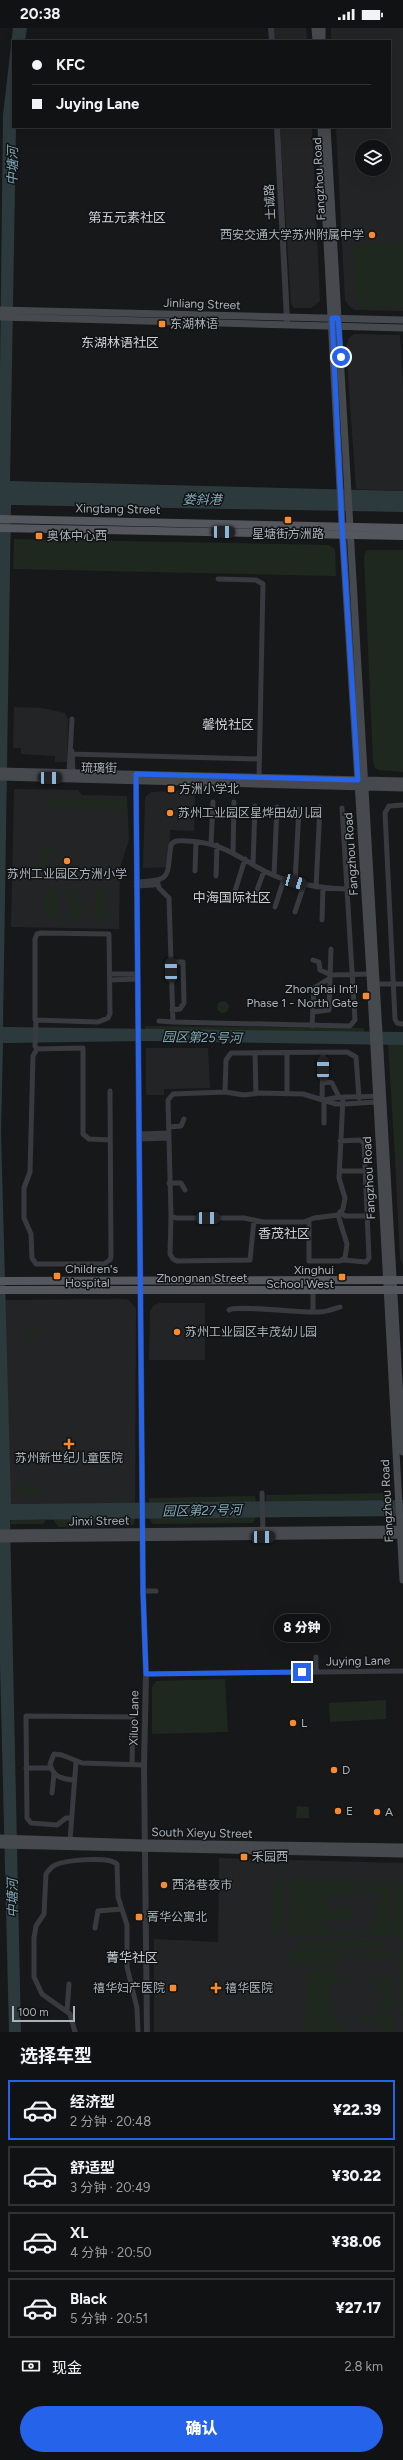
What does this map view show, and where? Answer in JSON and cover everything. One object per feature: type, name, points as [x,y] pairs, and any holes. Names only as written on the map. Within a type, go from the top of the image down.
[{"type":"main road","points":[[315,28],[316,40]]},
{"type":"main road","points":[[322,28],[322,40]]},
{"type":"main road","name":"Fangzhou Road","points":[[321,128],[335,322],[350,489],[370,974],[376,1032]]},
{"type":"main road","name":"Fangzhou Road","points":[[327,128],[342,535],[362,783],[376,984],[376,1099],[390,1280]]},
{"type":"main road","name":"Jinliang Street","points":[[0,313],[335,322],[403,320]]},
{"type":"main road","name":"Jinliang Street","points":[[335,322],[403,328]]},
{"type":"main road","name":"Xingtang Street","points":[[0,519],[403,528]]},
{"type":"main road","name":"Xingtang Street","points":[[0,528],[403,536]]},
{"type":"main road","points":[[3,774],[71,772],[136,777],[259,777],[362,783],[403,788]]},
{"type":"main road","name":"琉璃街","points":[[3,774],[362,783]]},
{"type":"main road","points":[[362,783],[403,781]]},
{"type":"main road","name":"Fangzhou Road","points":[[376,1044],[390,1280],[398,1499],[403,1580]]},
{"type":"main road","name":"Zhongnan Street","points":[[3,1280],[313,1291],[403,1290]]},
{"type":"main road","name":"Zhongnan Street","points":[[3,1290],[403,1280]]},
{"type":"main road","name":"Fangzhou Road","points":[[390,1290],[403,1452]]},
{"type":"main road","name":"Jinxi Street","points":[[12,1536],[401,1532]]},
{"type":"main road","points":[[0,1533],[12,1536]]},
{"type":"main road","points":[[0,1539],[12,1536]]},
{"type":"main road","name":"South Xieyu Street","points":[[16,1842],[70,1840],[144,1846],[403,1847]]},
{"type":"main road","name":"South Xieyu Street","points":[[2,1841],[403,1854]]},
{"type":"street","points":[[271,28],[272,40]]},
{"type":"street","name":"士诚路","points":[[277,128],[287,321]]},
{"type":"street","points":[[218,579],[256,580],[263,584],[259,777]]},
{"type":"street","points":[[71,772],[72,719]]},
{"type":"street","points":[[71,753],[259,759]]},
{"type":"street","name":"Xiluo Lane","points":[[136,777],[143,1591],[146,1674],[144,1846],[147,2032]]},
{"type":"street","points":[[211,844],[213,802]]},
{"type":"street","points":[[233,852],[234,802]]},
{"type":"street","points":[[403,805],[389,806],[385,813],[392,984],[396,1021],[403,1024]]},
{"type":"street","points":[[253,865],[255,806]]},
{"type":"street","points":[[274,875],[277,807]]},
{"type":"street","points":[[316,887],[320,807]]},
{"type":"street","points":[[159,1021],[312,1026],[348,1026],[354,1023],[342,808]]},
{"type":"street","points":[[295,882],[299,809]]},
{"type":"street","points":[[136,884],[158,882],[169,872],[172,843],[177,841],[217,845],[233,852],[264,871],[284,879],[316,887],[347,889]]},
{"type":"street","points":[[195,871],[196,842]]},
{"type":"street","points":[[216,876],[217,845]]},
{"type":"street","points":[[235,891],[244,859]]},
{"type":"street","points":[[253,901],[264,871]]},
{"type":"street","points":[[275,907],[284,879]]},
{"type":"street","points":[[158,882],[169,898],[173,1022]]},
{"type":"street","points":[[295,912],[304,884]]},
{"type":"street","points":[[322,920],[323,888]]},
{"type":"street","points":[[36,1021],[98,1022],[106,1020],[110,1014],[109,934],[37,934],[35,939],[34,1016],[36,1021],[35,1043],[37,1049],[33,1056],[30,1175],[24,1188],[25,1222],[31,1234],[32,1258],[36,1264],[104,1264],[110,1260],[110,1091]]},
{"type":"street","points":[[313,1012],[329,1010],[331,949]]},
{"type":"street","points":[[313,960],[319,962],[320,970],[330,977]]},
{"type":"street","points":[[171,962],[183,962],[184,1003],[180,1009],[172,1010]]},
{"type":"street","points":[[324,972],[324,982]]},
{"type":"street","points":[[312,1026],[314,988],[330,977],[352,974],[370,974]]},
{"type":"street","points":[[110,977],[137,977]]},
{"type":"street","points":[[376,984],[403,984]]},
{"type":"street","points":[[37,1049],[83,1048],[83,1134],[89,1139],[110,1140]]},
{"type":"street","points":[[225,1092],[227,1055],[234,1053],[323,1054],[347,1052],[354,1055],[357,1061],[359,1098]]},
{"type":"street","points":[[255,1053],[256,1094]]},
{"type":"street","points":[[287,1094],[288,1053]]},
{"type":"street","points":[[323,1054],[324,1123]]},
{"type":"street","points":[[323,1081],[332,1083],[341,1097],[342,1104],[340,1181],[345,1198],[339,1214],[347,1244],[343,1260]]},
{"type":"street","points":[[254,1220],[252,1255],[248,1261],[173,1259],[170,1254],[171,1216],[168,1100],[173,1094],[225,1092],[244,1096],[256,1094],[309,1095],[342,1104],[376,1099]]},
{"type":"street","points":[[323,1099],[341,1097],[376,1099]]},
{"type":"street","points":[[169,1127],[181,1126],[184,1119]]},
{"type":"street","points":[[139,1136],[169,1136]]},
{"type":"street","points":[[309,1221],[310,1261],[368,1261],[363,1142],[340,1141]]},
{"type":"street","points":[[340,1171],[365,1171]]},
{"type":"street","points":[[169,1183],[181,1183],[185,1190]]},
{"type":"street","points":[[171,1216],[176,1218],[244,1218],[266,1223],[309,1221],[314,1218],[339,1214],[345,1216],[366,1216]]},
{"type":"street","points":[[313,1291],[313,1312]]},
{"type":"street","points":[[229,1310],[240,1307],[313,1312],[340,1307]]},
{"type":"street","points":[[262,1493],[263,1534]]},
{"type":"street","points":[[143,1591],[156,1591]]},
{"type":"street","points":[[316,1657],[316,1672]]},
{"type":"street","name":"Juying Lane","points":[[146,1674],[403,1671]]},
{"type":"street","points":[[71,1818],[66,1818],[58,1825],[36,1824],[28,1821],[25,1718],[29,1715],[133,1717],[132,1765]]},
{"type":"street","points":[[74,1780],[59,1778],[54,1774],[51,1768],[50,1760],[54,1754],[62,1755],[76,1762],[144,1765]]},
{"type":"street","points":[[70,1840],[76,1762]]},
{"type":"street","points":[[26,1768],[51,1768]]},
{"type":"street","points":[[52,1793],[54,1774]]},
{"type":"street","points":[[75,2032],[74,2023],[67,2011],[42,1994],[36,1983],[34,1972],[34,1938],[46,1908],[46,1874],[54,1866],[71,1861],[114,1862],[118,1867],[118,1897],[127,1925],[127,1956],[137,2008],[138,2032]]},
{"type":"street","points":[[95,1928],[98,1911],[122,1909]]},
{"type":"street","points":[[127,1956],[146,1957]]},
{"type":"street","points":[[67,2011],[69,1984]]},
{"type":"shaded area","points":[[274,28],[306,28],[307,40],[275,40]]},
{"type":"shaded area","name":"西安交通大学苏州附属中学","points":[[331,28],[403,28],[403,311],[355,310],[345,301],[336,128],[391,128],[391,40],[331,40]]},
{"type":"shaded area","points":[[280,128],[312,128],[320,301],[311,308],[294,308],[291,304]]},
{"type":"shaded area","points":[[403,242],[403,308],[357,307],[353,245]]},
{"type":"shaded area","points":[[354,334],[400,335],[403,387],[403,491],[356,489],[346,348],[349,338]]},
{"type":"shaded area","points":[[14,539],[329,545],[335,549],[336,576],[13,569]]},
{"type":"shaded area","points":[[403,550],[403,772],[379,770],[375,768],[373,762],[364,557],[366,551]]},
{"type":"shaded area","points":[[14,707],[42,708],[65,713],[68,719],[67,762],[55,762],[55,756],[21,754],[21,748],[13,748]]},
{"type":"shaded area","name":"苏州工业园区方洲小学","points":[[14,789],[78,790],[82,795],[127,796],[129,840],[120,868],[119,929],[11,927]]},
{"type":"shaded area","name":"苏州工业园区星烨田幼儿园","points":[[189,790],[189,794],[195,794],[194,831],[170,830],[169,867],[143,868],[145,797],[151,792]]},
{"type":"shaded area","points":[[46,798],[126,799],[126,810],[46,809]]},
{"type":"shaded area","points":[[39,847],[56,847],[56,853],[48,852],[47,868],[38,867]]},
{"type":"shaded area","points":[[45,886],[58,887],[58,917],[45,916]]},
{"type":"shaded area","points":[[70,886],[76,887],[76,897],[81,902],[84,911],[84,922],[69,921]]},
{"type":"shaded area","points":[[96,887],[105,887],[105,922],[95,922]]},
{"type":"shaded area","points":[[225,1001],[228,1002],[228,1012],[221,1013],[218,1012],[217,1005],[218,1002]]},
{"type":"shaded area","points":[[145,1026],[364,1028],[364,1032],[145,1030]]},
{"type":"shaded area","points":[[388,1044],[403,1045],[403,1159],[395,1159]]},
{"type":"shaded area","points":[[146,1048],[208,1048],[210,1088],[164,1089],[164,1095],[146,1095]]},
{"type":"shaded area","points":[[395,1159],[403,1159],[403,1265],[400,1259]]},
{"type":"shaded area","points":[[5,1300],[129,1300],[136,1309],[135,1503],[12,1504],[10,1502]]},
{"type":"shaded area","name":"苏州工业园区丰茂幼儿园","points":[[159,1303],[205,1303],[205,1360],[149,1360],[150,1311],[154,1305]]},
{"type":"shaded area","points":[[39,1327],[30,1343],[26,1336],[29,1328]]},
{"type":"shaded area","points":[[20,1485],[39,1485],[38,1497],[20,1497]]},
{"type":"shaded area","points":[[389,1493],[389,1500],[266,1502],[266,1495]]},
{"type":"shaded area","points":[[255,1496],[256,1502],[149,1503],[149,1498]]},
{"type":"shaded area","points":[[256,1517],[253,1523],[153,1524],[149,1518]]},
{"type":"shaded area","points":[[135,1518],[134,1524],[129,1526],[58,1527],[53,1519]]},
{"type":"shaded area","points":[[12,1519],[45,1520],[45,1522],[43,1524],[10,1524]]},
{"type":"shaded area","points":[[225,1679],[228,1732],[152,1734],[152,1687],[156,1681]]},
{"type":"shaded area","points":[[386,1700],[386,1719],[330,1722],[329,1703]]},
{"type":"shaded area","points":[[297,1806],[309,1807],[309,1818],[296,1818]]},
{"type":"shaded area","points":[[219,1858],[403,1863],[403,2032],[154,2032],[154,1939],[218,1942]]},
{"type":"shaded area","points":[[274,1878],[284,1879],[282,1932],[272,1932]]},
{"type":"shaded area","points":[[290,1879],[354,1881],[353,1896],[326,1895],[326,1907],[350,1907],[350,1920],[325,1919],[325,1931],[351,1932],[351,1936],[288,1934]]},
{"type":"shaded area","points":[[359,1881],[380,1882],[380,1892],[358,1891]]},
{"type":"shaded area","points":[[381,1882],[390,1883],[393,1936],[358,1937],[358,1932],[371,1933],[374,1907],[381,1905]]},
{"type":"shaded area","points":[[394,1884],[403,1884],[403,1939],[396,1939]]},
{"type":"shaded area","points":[[298,1941],[386,1942],[386,1948],[298,1946]]},
{"type":"shaded area","points":[[297,1949],[391,1952],[391,1958],[340,1957],[340,1963],[335,1963],[335,1977],[350,1978],[350,1984],[330,1984],[329,2007],[333,2008],[334,2021],[344,2022],[343,2032],[304,2032],[308,1972],[324,1972],[324,1965],[287,1965],[288,1956]]},
{"type":"shaded area","points":[[398,1950],[403,1950],[403,2025]]},
{"type":"shaded area","points":[[387,1974],[392,1974],[393,1985],[378,1992],[376,1999],[378,2010],[395,2017],[396,2032],[379,2032],[379,2022],[360,2021],[360,2015],[374,2015],[375,1978],[386,1979]]},
{"type":"shaded area","points":[[392,1991],[395,2008],[389,2010],[382,2006],[381,1998],[385,1992]]},
{"type":"water","points":[[13,28],[27,28],[25,40],[12,40],[12,128],[16,128],[10,481],[403,491],[403,512],[11,505],[3,1027],[403,1032],[403,1045],[145,1041],[3,1043],[1,1132],[11,1504],[403,1500],[403,1516],[10,1520],[21,2032],[9,2032],[0,1663],[0,370],[3,115]]},
{"type":"place","name":"西安交通大学苏州附属中学","points":[[372,235]]},
{"type":"place","name":"东湖林语","points":[[162,324]]},
{"type":"place","name":"星塘街方洲路","points":[[288,520]]},
{"type":"place","name":"奥体中心西","points":[[39,536]]},
{"type":"place","name":"方洲小学北","points":[[171,789]]},
{"type":"place","name":"苏州工业园区星烨田幼儿园","points":[[170,813]]},
{"type":"place","name":"苏州工业园区方洲小学","points":[[67,861]]},
{"type":"place","name":"Zhonghai Int‘l Phase 1 - North Gate","points":[[366,996]]},
{"type":"place","name":"Children's Hospital","points":[[57,1276]]},
{"type":"place","name":"Xinghui School West","points":[[342,1277]]},
{"type":"place","name":"苏州工业园区丰茂幼儿园","points":[[177,1332]]},
{"type":"place","name":"苏州新世纪儿童医院","points":[[69,1444]]},
{"type":"place","name":"L","points":[[293,1723]]},
{"type":"place","name":"D","points":[[334,1770]]},
{"type":"place","name":"E","points":[[338,1811]]},
{"type":"place","name":"A","points":[[377,1812]]},
{"type":"place","name":"禾园西","points":[[244,1857]]},
{"type":"place","name":"西洛巷夜市","points":[[164,1885]]},
{"type":"place","name":"菁华公寓北","points":[[139,1917]]},
{"type":"place","name":"禧华妇产医院","points":[[173,1988]]},
{"type":"place","name":"禧华医院","points":[[216,1988]]},
{"type":"district","name":"第五元素社区","points":[[127,217]]},
{"type":"district","name":"东湖林语社区","points":[[120,342]]},
{"type":"district","name":"馨悦社区","points":[[228,724]]},
{"type":"district","name":"中海国际社区","points":[[232,897]]},
{"type":"district","name":"香茂社区","points":[[284,1233]]},
{"type":"district","name":"菁华社区","points":[[132,1957]]},
{"type":"route","points":[[302,1672],[146,1674],[143,1591],[136,774],[358,780],[342,526],[331,326],[332,318],[338,318],[341,357]]},
{"type":"water label","name":"中塘河","points":[[12,166]]},
{"type":"water label","name":"娄斜港","points":[[202,499]]},
{"type":"water label","name":"园区第25号河","points":[[202,1037]]},
{"type":"water label","name":"园区第27号河","points":[[202,1510]]},
{"type":"water label","name":"中塘河","points":[[12,1898]]}]
